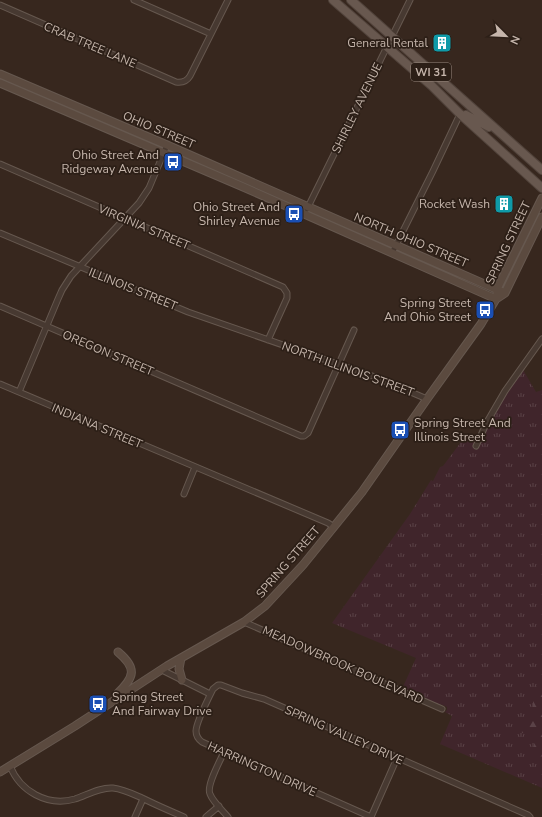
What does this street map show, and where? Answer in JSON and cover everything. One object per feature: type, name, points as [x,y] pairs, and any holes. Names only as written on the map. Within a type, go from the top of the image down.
[{"type":"main road","name":"WI 31","points":[[333,0],[432,86],[460,114],[542,188]]},
{"type":"main road","name":"WI 31","points":[[351,0],[542,170]]},
{"type":"main road","points":[[432,86],[447,93],[455,99],[465,101]]},
{"type":"main road","points":[[460,114],[468,115],[495,129]]},
{"type":"main road","points":[[530,160],[542,165]]},
{"type":"street","points":[[134,0],[211,34],[228,0]]},
{"type":"street","name":"SHIRLEY AVENUE","points":[[304,215],[410,0]]},
{"type":"street","name":"CRAB TREE LANE","points":[[0,5],[176,82],[185,81],[190,76],[211,34]]},
{"type":"street","name":"OHIO STREET","points":[[0,74],[167,145],[308,208]]},
{"type":"street","name":"OHIO STREET","points":[[0,83],[208,172],[304,215]]},
{"type":"street","points":[[30,96],[34,88]]},
{"type":"street","points":[[392,253],[460,114]]},
{"type":"street","points":[[93,123],[97,115]]},
{"type":"street","points":[[19,392],[62,290],[71,276],[144,196],[153,179],[167,145]]},
{"type":"street","name":"VIRGINIA STREET","points":[[0,164],[284,287],[287,292],[286,298],[268,340]]},
{"type":"street","points":[[208,172],[212,165]]},
{"type":"street","points":[[253,192],[256,185]]},
{"type":"street","name":"SPRING STREET","points":[[0,772],[66,732],[181,658],[244,622],[258,612],[273,598],[303,565],[367,485],[426,399],[481,324],[496,299],[497,289],[542,198]]},
{"type":"street","name":"NORTH OHIO STREET","points":[[308,208],[505,293]]},
{"type":"street","name":"NORTH OHIO STREET","points":[[304,215],[496,299]]},
{"type":"street","name":"SPRING STREET","points":[[496,299],[505,293],[542,216]]},
{"type":"street","name":"ILLINOIS STREET","points":[[0,233],[188,312],[268,340]]},
{"type":"street","points":[[444,276],[446,267]]},
{"type":"street","points":[[468,286],[472,278]]},
{"type":"street","name":"OREGON STREET","points":[[0,306],[304,436],[308,433],[338,364]]},
{"type":"street","points":[[338,364],[354,330]]},
{"type":"street","points":[[476,446],[487,422],[505,391],[542,339]]},
{"type":"street","name":"NORTH ILLINOIS STREET","points":[[268,340],[378,378],[426,399]]},
{"type":"street","name":"INDIANA STREET","points":[[0,384],[328,523],[334,527]]},
{"type":"street","points":[[184,494],[195,467]]},
{"type":"street","name":"MEADOWBROOK BOULEVARD","points":[[244,622],[442,709]]},
{"type":"street","points":[[108,704],[127,683],[132,673],[130,665],[118,652]]},
{"type":"street","points":[[181,658],[179,669],[182,680]]},
{"type":"street","points":[[162,670],[210,694]]},
{"type":"street","name":"SPRING VALLEY DRIVE","points":[[210,694],[215,686],[224,685],[242,693],[264,699],[530,817]]},
{"type":"street","name":"HARRINGTON DRIVE","points":[[210,694],[196,727],[197,737],[202,742],[371,817]]},
{"type":"street","points":[[224,752],[209,788],[210,795],[228,817]]},
{"type":"street","points":[[371,817],[397,758]]},
{"type":"street","points":[[10,766],[16,778],[26,789],[46,799],[65,801],[101,789],[113,788],[124,791],[184,817]]},
{"type":"street","points":[[135,817],[143,799]]},
{"type":"street","points":[[206,817],[219,806]]},
{"type":"green space","points":[[522,368],[536,392],[542,390],[542,788],[440,744],[452,716],[445,712],[447,707],[402,689],[416,658],[332,623],[410,514],[431,480],[433,481],[440,467],[443,466],[464,438],[478,441],[487,422]]},
{"type":"green space","points":[[542,678],[542,756],[536,762],[531,755],[536,738],[533,734],[522,733],[521,726],[532,716],[534,689]]},
{"type":"place","name":"General Rental","points":[[442,43]]},
{"type":"place","name":"Ohio Street And Ridgeway Avenue","points":[[173,162]]},
{"type":"place","name":"Rocket Wash","points":[[504,204]]},
{"type":"place","name":"Ohio Street And Shirley Avenue","points":[[294,214]]},
{"type":"place","name":"Spring Street And Ohio Street","points":[[485,310]]},
{"type":"place","name":"Spring Street And Illinois Street","points":[[400,430]]},
{"type":"place","name":"Spring Street And Fairway Drive","points":[[98,704]]}]
